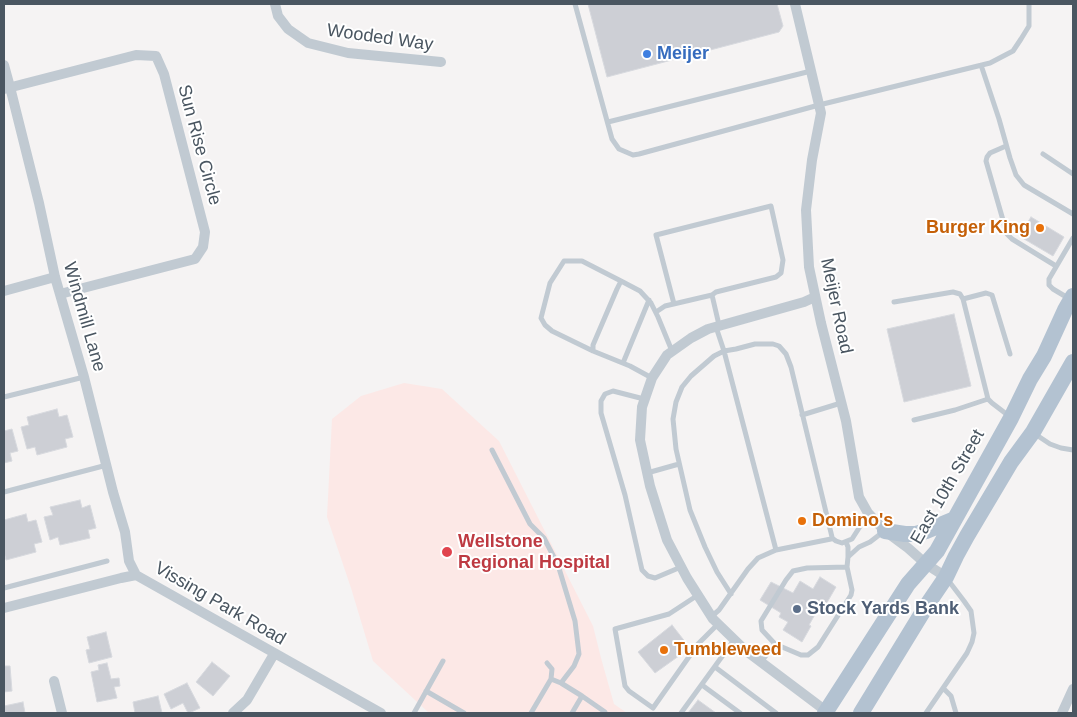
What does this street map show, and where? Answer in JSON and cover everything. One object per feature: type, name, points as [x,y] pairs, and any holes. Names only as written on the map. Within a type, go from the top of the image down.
[{"type":"main road","name":"East 10th Street","points":[[826,712],[908,584],[937,551],[1071,306]]},
{"type":"main road","points":[[860,713],[946,577],[956,556],[1011,462],[1033,432],[1073,362]]},
{"type":"main road","points":[[885,531],[916,534],[955,519]]},
{"type":"street","name":"Wooded Way","points":[[275,4],[278,16],[288,29],[308,43],[348,53],[441,62]]},
{"type":"street","name":"Meijer Road","points":[[795,4],[821,113],[812,160],[806,210],[809,267],[846,421],[859,497],[868,513],[885,531],[926,564],[946,577]]},
{"type":"street","name":"Sun Rise Circle","points":[[7,88],[136,55],[156,56],[164,74],[205,232],[203,248],[195,259],[60,294]]},
{"type":"street","name":"Windmill Lane","points":[[4,65],[7,88],[39,203],[55,277],[107,465],[124,532],[129,561],[136,575]]},
{"type":"street","points":[[4,292],[55,277]]},
{"type":"street","points":[[815,297],[804,302],[708,328],[668,354],[652,378],[642,407],[640,440],[647,473],[667,540],[681,567],[715,620],[745,650],[826,712]]},
{"type":"street","name":"Vissing Park Road","points":[[4,608],[136,575],[380,713]]},
{"type":"street","points":[[233,713],[247,700],[274,654]]},
{"type":"street","points":[[54,681],[62,713]]},
{"type":"street","points":[[1062,713],[1073,689]]},
{"type":"lane","points":[[576,4],[612,139],[619,149],[633,155],[820,105],[990,63],[1013,51],[1029,26],[1029,4]]},
{"type":"lane","points":[[981,66],[1016,175],[1024,185],[1073,214]]},
{"type":"lane","points":[[608,122],[811,71]]},
{"type":"lane","points":[[1006,146],[990,153],[986,161],[1007,234],[1056,266]]},
{"type":"lane","points":[[1043,154],[1073,174]]},
{"type":"lane","points":[[656,312],[665,306],[712,296],[716,292],[776,277],[781,273],[783,260],[771,206],[656,235],[674,304]]},
{"type":"lane","points":[[1071,306],[1053,289],[1049,284],[1049,279],[1073,238]]},
{"type":"lane","points":[[652,378],[552,331],[545,325],[541,318],[550,283],[564,261],[582,261],[640,291],[649,300],[656,312],[672,351]]},
{"type":"lane","points":[[593,351],[593,345],[622,281]]},
{"type":"lane","points":[[894,302],[953,292],[960,294],[963,299],[988,398],[1011,418]]},
{"type":"lane","points":[[963,299],[986,293],[992,295],[1010,354]]},
{"type":"lane","points":[[712,296],[724,351],[776,550]]},
{"type":"lane","points":[[623,363],[649,300]]},
{"type":"lane","points":[[731,594],[717,572],[690,510],[676,450],[673,420],[676,402],[682,387],[714,356],[724,351],[755,344],[779,346],[786,354],[791,367],[832,538],[842,543],[852,539],[868,513]]},
{"type":"lane","points":[[4,397],[84,377]]},
{"type":"lane","points":[[645,400],[613,391],[605,394],[600,401],[642,570],[648,576],[655,578],[681,567]]},
{"type":"lane","points":[[914,420],[955,410],[988,398]]},
{"type":"lane","points":[[802,415],[841,403]]},
{"type":"lane","points":[[1033,432],[1050,444],[1073,450]]},
{"type":"lane","points":[[492,450],[530,524],[544,538],[558,565],[575,621],[579,654],[574,666],[561,683]]},
{"type":"lane","points":[[647,473],[679,464]]},
{"type":"lane","points":[[4,492],[107,465]]},
{"type":"lane","points":[[848,557],[859,547],[870,542],[885,531]]},
{"type":"lane","points":[[698,595],[669,614],[615,629],[625,686],[653,708],[715,620],[719,610],[758,558],[776,550],[832,538]]},
{"type":"lane","points":[[846,542],[848,547],[847,567],[852,590],[851,595],[818,647],[808,655],[801,655],[775,644],[762,630],[761,621],[793,571],[807,568],[847,567]]},
{"type":"lane","points":[[4,588],[108,561]]},
{"type":"lane","points":[[926,713],[967,653],[974,632],[971,611],[946,577]]},
{"type":"lane","points":[[681,713],[734,640]]},
{"type":"lane","points":[[761,662],[775,644]]},
{"type":"lane","points":[[414,713],[443,661]]},
{"type":"lane","points":[[531,713],[551,678],[552,669],[547,663]]},
{"type":"lane","points":[[715,667],[776,713]]},
{"type":"lane","points":[[551,678],[606,713]]},
{"type":"lane","points":[[702,685],[740,713]]},
{"type":"lane","points":[[943,688],[951,696],[956,713]]},
{"type":"lane","points":[[426,692],[464,713]]},
{"type":"lane","points":[[572,713],[582,696]]},
{"type":"shaded area","name":"Wellstone Regional Hospital","points":[[404,383],[442,389],[499,441],[593,626],[614,704],[627,713],[429,713],[373,661],[327,517],[332,419],[361,396]]},
{"type":"building","name":"Meijer","points":[[588,4],[777,4],[783,26],[779,32],[607,77]]},
{"type":"building","points":[[1031,217],[1064,237],[1053,256],[1019,236]]},
{"type":"building","points":[[954,314],[971,386],[904,402],[887,329]]},
{"type":"building","points":[[57,409],[59,417],[67,415],[73,437],[65,439],[67,447],[37,455],[35,447],[27,449],[21,427],[29,425],[27,417]]},
{"type":"building","points":[[12,429],[18,451],[10,453],[12,461],[4,463],[4,431]]},
{"type":"building","points":[[80,500],[82,508],[90,505],[96,528],[88,530],[90,538],[60,545],[58,537],[50,540],[44,517],[53,515],[50,507]]},
{"type":"building","points":[[26,514],[28,522],[36,520],[42,542],[34,544],[36,552],[6,560],[4,552],[4,520]]},
{"type":"building","name":"Stock Yards Bank","points":[[820,577],[836,587],[825,606],[821,604],[802,642],[783,630],[788,622],[779,617],[781,613],[760,600],[771,582],[793,593],[800,581],[813,589]]},
{"type":"building","name":"Tumbleweed","points":[[672,625],[690,648],[655,673],[638,652]]},
{"type":"building","points":[[106,632],[112,657],[89,663],[86,650],[90,649],[87,637]]},
{"type":"building","points":[[212,662],[230,676],[213,696],[196,682]]},
{"type":"building","points":[[107,663],[111,679],[119,678],[120,686],[114,687],[117,698],[97,702],[91,672],[99,670],[98,665]]},
{"type":"building","points":[[4,666],[10,666],[12,691],[4,692]]},
{"type":"building","points":[[187,683],[200,708],[188,713],[183,703],[171,709],[164,694]]},
{"type":"building","points":[[158,696],[162,713],[135,713],[133,702]]},
{"type":"building","points":[[698,700],[716,713],[688,713]]},
{"type":"building","points":[[23,702],[25,713],[4,713],[4,706]]},
{"type":"place","name":"Meijer","points":[[647,54]]},
{"type":"place","name":"Burger King","points":[[1040,228]]},
{"type":"place","name":"Domino's","points":[[802,521]]},
{"type":"place","name":"Wellstone Regional Hospital","points":[[447,552]]},
{"type":"place","name":"Stock Yards Bank","points":[[797,609]]},
{"type":"place","name":"Tumbleweed","points":[[664,650]]}]
